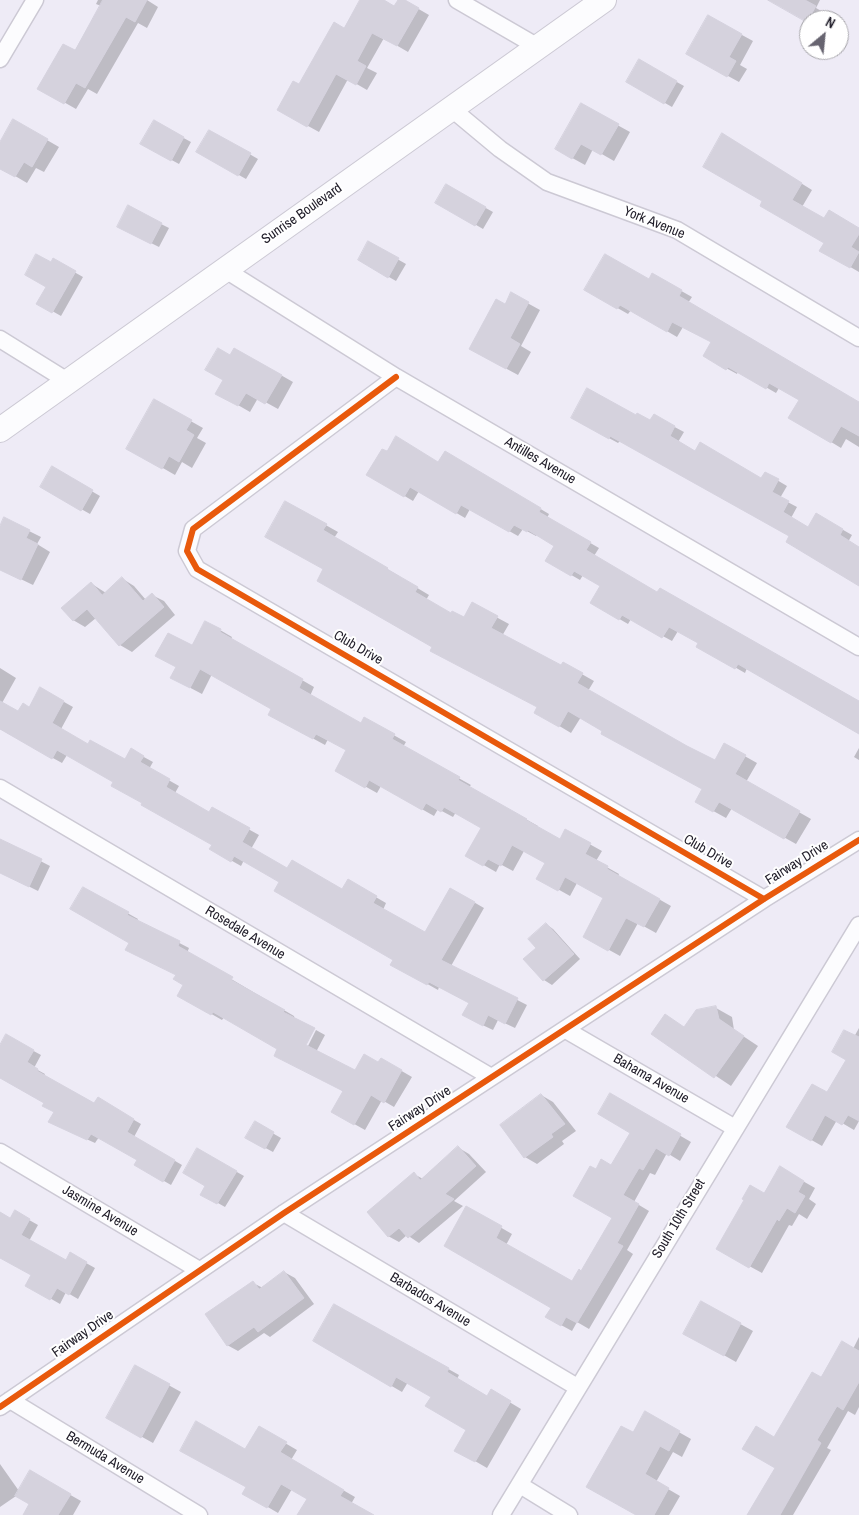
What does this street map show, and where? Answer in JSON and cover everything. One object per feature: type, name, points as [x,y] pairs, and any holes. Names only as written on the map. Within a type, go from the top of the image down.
[{"type":"street","points":[[0,59],[35,0]]},
{"type":"street","points":[[457,0],[538,47]]},
{"type":"street","name":"Sunrise Boulevard","points":[[0,430],[604,0]]},
{"type":"street","name":"York Avenue","points":[[452,109],[500,148],[548,182],[677,230],[859,338]]},
{"type":"street","name":"Antilles Avenue","points":[[224,269],[396,377],[859,647]]},
{"type":"street","points":[[0,340],[69,382]]},
{"type":"street","name":"Club Drive","points":[[396,377],[193,529],[187,551],[197,569],[764,899]]},
{"type":"street","name":"Rosedale Avenue","points":[[0,788],[491,1077]]},
{"type":"street","name":"Fairway Drive","points":[[5,1404],[284,1213],[764,899],[859,840]]},
{"type":"street","name":"South 10th Street","points":[[501,1515],[859,925]]},
{"type":"street","name":"Bahama Avenue","points":[[566,1030],[735,1128]]},
{"type":"street","name":"Jasmine Avenue","points":[[0,1152],[199,1270]]},
{"type":"street","name":"Barbados Avenue","points":[[284,1213],[577,1387]]},
{"type":"street","name":"Bermuda Avenue","points":[[5,1404],[199,1515]]},
{"type":"street","points":[[520,1485],[569,1515]]},
{"type":"building","points":[[103,0],[147,0],[135,22],[126,17],[85,88],[76,83],[64,104],[37,89],[63,44],[75,50]]},
{"type":"building","points":[[360,0],[384,0],[394,6],[398,0],[405,0],[419,8],[397,46],[372,33],[357,61],[366,66],[356,85],[336,74],[307,127],[277,110],[293,81],[299,84],[334,22],[344,28]]},
{"type":"building","points":[[768,0],[805,0],[816,6],[814,10],[799,10],[799,17]]},
{"type":"building","points":[[708,15],[742,34],[729,57],[736,61],[727,77],[686,54]]},
{"type":"building","points":[[639,59],[677,81],[664,104],[626,82]]},
{"type":"building","points":[[581,103],[619,124],[601,155],[581,144],[572,159],[555,149]]},
{"type":"building","points":[[13,119],[48,139],[32,167],[24,162],[15,177],[0,169],[0,142]]},
{"type":"building","points":[[154,120],[184,137],[171,161],[140,144]]},
{"type":"building","points":[[209,130],[251,153],[238,176],[196,152]]},
{"type":"building","points":[[722,133],[802,183],[792,200],[824,218],[829,210],[859,228],[859,234],[851,247],[859,252],[850,268],[819,251],[824,243],[760,206],[762,201],[703,167]]},
{"type":"building","points":[[446,184],[486,207],[475,226],[435,203]]},
{"type":"building","points":[[128,205],[162,223],[151,244],[117,227]]},
{"type":"building","points":[[368,241],[399,258],[388,278],[358,260]]},
{"type":"building","points":[[36,254],[51,262],[53,258],[76,271],[52,313],[36,304],[46,287],[25,275]]},
{"type":"building","points":[[605,254],[649,279],[652,273],[682,290],[679,296],[859,402],[859,436],[841,426],[831,443],[788,418],[799,400],[769,383],[766,389],[728,367],[726,370],[703,356],[711,342],[672,322],[667,332],[620,305],[617,309],[584,290]]},
{"type":"building","points":[[511,292],[529,302],[510,338],[520,344],[506,369],[469,349],[496,299],[505,304]]},
{"type":"building","points":[[218,348],[230,355],[234,348],[282,375],[265,404],[246,393],[238,406],[215,394],[223,380],[205,370]]},
{"type":"building","points":[[587,388],[636,415],[637,413],[650,420],[654,414],[675,426],[670,436],[695,451],[700,442],[761,478],[765,472],[779,479],[772,492],[789,501],[783,512],[808,527],[816,513],[843,529],[840,535],[859,547],[859,586],[786,542],[789,536],[610,436],[609,439],[571,418]]},
{"type":"building","points":[[154,399],[192,420],[186,430],[194,435],[179,462],[169,456],[162,469],[126,449]]},
{"type":"building","points":[[396,436],[438,462],[445,451],[541,508],[539,512],[591,542],[586,550],[657,592],[660,588],[859,701],[859,734],[738,664],[735,669],[696,647],[698,643],[669,627],[662,638],[622,615],[619,620],[590,603],[600,586],[574,571],[571,576],[545,561],[554,546],[528,530],[527,532],[514,525],[509,532],[461,505],[456,514],[410,487],[404,497],[366,475],[382,449],[387,451]]},
{"type":"building","points":[[52,466],[93,490],[81,511],[40,487]]},
{"type":"building","points":[[285,501],[327,524],[323,530],[418,587],[415,592],[451,613],[452,611],[464,617],[472,602],[498,616],[491,628],[561,665],[563,662],[583,673],[577,683],[687,746],[715,760],[724,743],[746,755],[735,774],[800,811],[784,839],[719,802],[713,812],[695,802],[702,789],[601,734],[602,731],[568,711],[559,727],[534,713],[537,707],[430,651],[432,647],[317,581],[323,569],[265,537]]},
{"type":"building","points":[[4,517],[30,530],[26,538],[38,544],[21,580],[0,570],[0,526]]},
{"type":"building","points":[[122,577],[143,601],[152,593],[164,607],[119,646],[87,609],[73,621],[61,608],[91,582],[102,595]]},
{"type":"building","points":[[205,621],[221,629],[220,632],[303,679],[299,688],[361,723],[364,717],[395,734],[392,739],[460,777],[458,780],[526,820],[560,839],[565,829],[591,843],[585,854],[608,866],[607,869],[660,899],[644,927],[626,918],[608,951],[583,937],[603,898],[565,877],[558,891],[536,879],[545,863],[512,845],[501,866],[488,859],[483,866],[465,856],[481,828],[444,807],[441,812],[426,803],[422,810],[369,780],[365,788],[335,771],[346,750],[316,734],[313,739],[268,715],[271,709],[200,669],[190,688],[170,678],[176,667],[155,656],[168,633],[192,645]]},
{"type":"building","points":[[40,687],[64,701],[52,723],[88,744],[90,740],[125,759],[131,748],[144,756],[140,762],[170,779],[166,787],[209,812],[212,807],[250,828],[242,842],[287,868],[292,860],[342,889],[348,879],[377,896],[373,903],[425,932],[450,888],[475,902],[441,960],[518,998],[505,1024],[488,1015],[483,1026],[462,1015],[469,1003],[429,982],[427,985],[390,965],[393,960],[274,891],[279,882],[234,856],[231,862],[209,849],[212,845],[141,805],[142,803],[111,786],[113,782],[57,750],[52,759],[0,729],[0,701],[18,711],[23,703],[29,707]]},
{"type":"building","points":[[0,839],[42,859],[29,887],[0,873]]},
{"type":"building","points":[[83,887],[129,912],[127,915],[180,941],[178,946],[233,977],[231,980],[285,1010],[283,1012],[315,1028],[306,1045],[355,1070],[364,1054],[378,1062],[381,1058],[402,1070],[384,1103],[371,1095],[354,1125],[331,1112],[343,1091],[274,1056],[277,1049],[213,1012],[211,1015],[177,996],[183,985],[173,979],[176,975],[125,950],[129,943],[70,909]]},
{"type":"building","points":[[546,923],[574,954],[543,981],[523,959],[536,948],[528,939]]},
{"type":"building","points":[[716,1006],[719,1019],[744,1036],[714,1078],[651,1034],[665,1014],[684,1027],[696,1010]]},
{"type":"building","points":[[844,1030],[859,1037],[859,1121],[848,1115],[842,1125],[825,1115],[811,1141],[786,1127],[812,1084],[827,1092],[846,1060],[832,1052]]},
{"type":"building","points":[[6,1034],[34,1050],[27,1062],[38,1069],[37,1071],[94,1103],[98,1097],[134,1119],[127,1132],[175,1160],[163,1182],[134,1165],[137,1160],[91,1134],[87,1140],[48,1122],[54,1112],[42,1106],[44,1103],[0,1078],[0,1045]]},
{"type":"building","points":[[610,1093],[681,1134],[669,1156],[656,1148],[643,1170],[639,1168],[623,1195],[639,1204],[617,1243],[623,1246],[577,1323],[566,1317],[561,1326],[545,1317],[551,1308],[444,1246],[466,1206],[502,1226],[496,1238],[572,1281],[579,1269],[581,1271],[612,1218],[573,1196],[590,1166],[596,1169],[601,1159],[611,1165],[630,1133],[598,1114]]},
{"type":"building","points":[[541,1094],[565,1124],[551,1134],[553,1137],[524,1158],[500,1125]]},
{"type":"building","points":[[255,1121],[274,1132],[265,1149],[245,1138]]},
{"type":"building","points":[[458,1146],[476,1166],[445,1194],[454,1199],[408,1238],[399,1228],[388,1237],[367,1212],[414,1172],[420,1180]]},
{"type":"building","points":[[197,1148],[237,1171],[217,1204],[200,1195],[205,1186],[183,1173]]},
{"type":"building","points":[[780,1166],[804,1181],[798,1192],[805,1196],[795,1213],[787,1208],[779,1221],[777,1219],[749,1268],[716,1249],[744,1200],[742,1199],[750,1185],[764,1193]]},
{"type":"building","points":[[15,1210],[30,1219],[21,1235],[66,1260],[70,1252],[87,1262],[69,1295],[57,1288],[50,1300],[25,1286],[31,1275],[0,1258],[0,1212],[10,1218]]},
{"type":"building","points":[[284,1271],[304,1298],[258,1332],[254,1327],[227,1346],[205,1314],[253,1281],[259,1289]]},
{"type":"building","points":[[701,1301],[741,1323],[724,1356],[683,1334]]},
{"type":"building","points":[[334,1304],[449,1368],[447,1372],[487,1396],[491,1389],[511,1401],[475,1462],[454,1451],[466,1430],[425,1406],[431,1397],[396,1377],[391,1387],[313,1341]]},
{"type":"building","points":[[842,1341],[859,1351],[859,1382],[843,1410],[837,1406],[817,1440],[821,1443],[780,1515],[747,1515],[775,1468],[742,1449],[756,1426],[774,1437],[812,1372],[821,1377]]},
{"type":"building","points":[[135,1365],[170,1384],[141,1438],[106,1418]]},
{"type":"building","points":[[645,1411],[680,1431],[669,1451],[660,1446],[645,1474],[669,1488],[654,1515],[636,1515],[586,1487],[621,1426],[633,1432]]},
{"type":"building","points":[[196,1421],[245,1449],[259,1426],[287,1442],[280,1452],[344,1490],[340,1496],[374,1515],[297,1515],[307,1499],[281,1484],[267,1508],[242,1494],[246,1487],[180,1451]]},
{"type":"building","points":[[30,1470],[71,1494],[58,1515],[23,1515],[29,1504],[15,1496]]},
{"type":"cycle path","points":[[396,377],[193,529],[187,551],[197,569],[764,899]]},
{"type":"cycle path","points":[[0,1407],[284,1213],[764,899],[859,840]]}]
